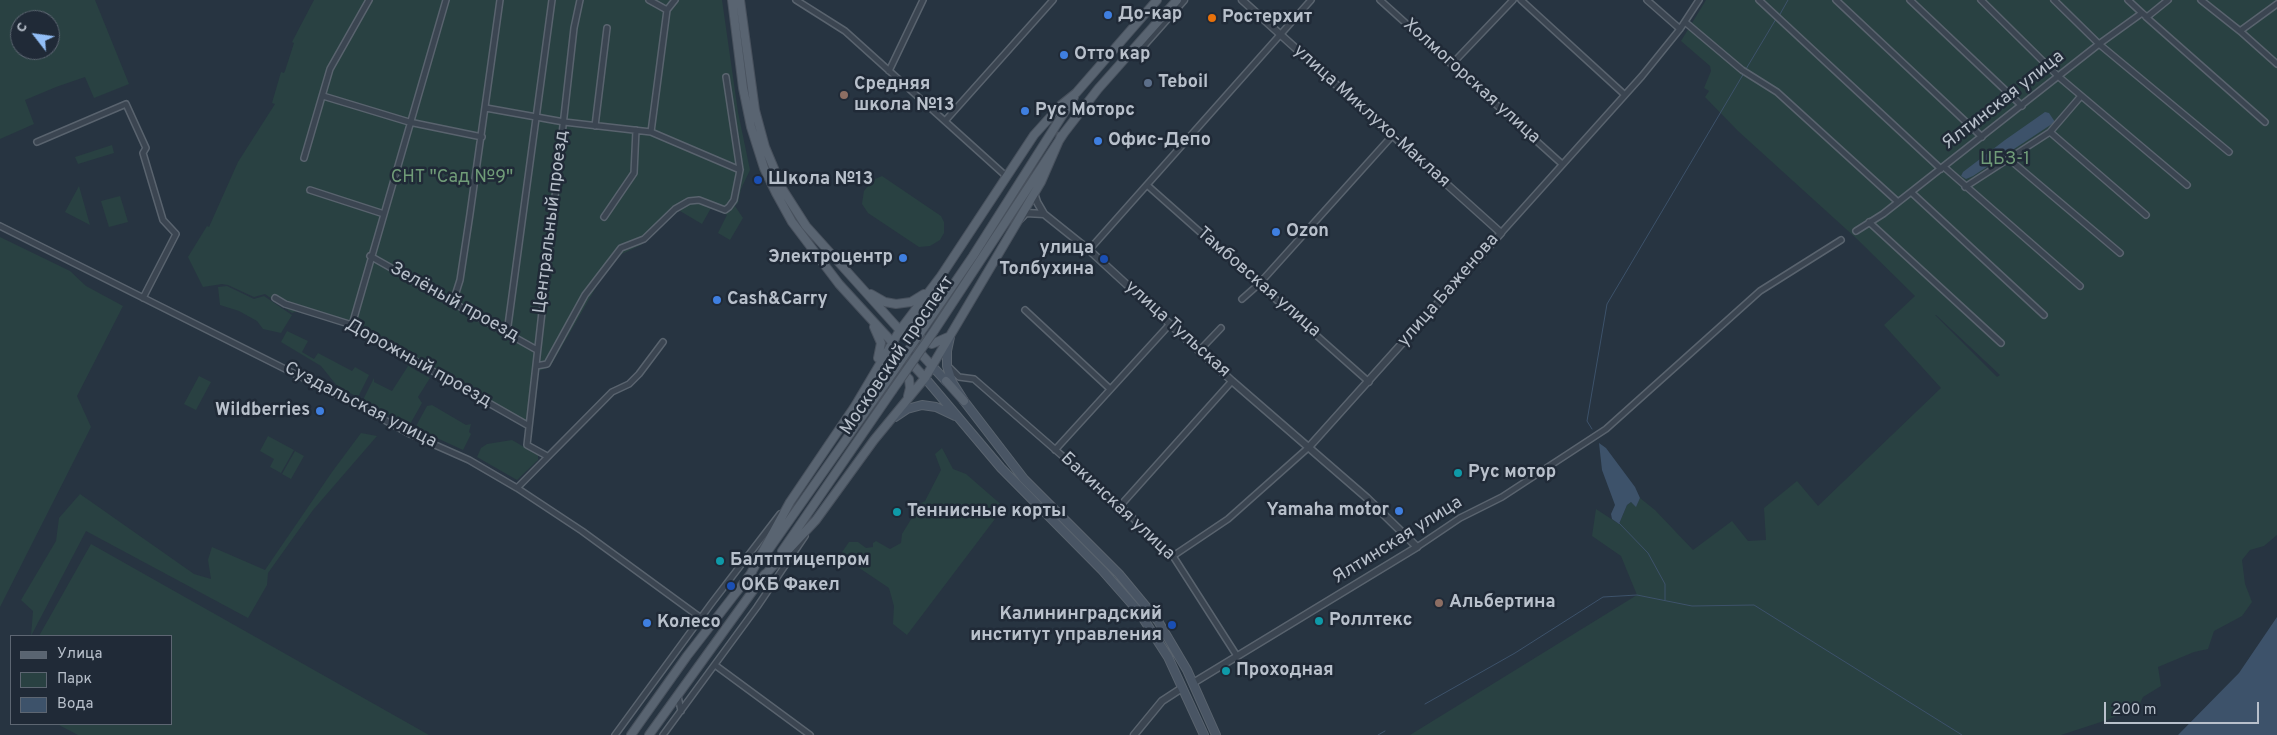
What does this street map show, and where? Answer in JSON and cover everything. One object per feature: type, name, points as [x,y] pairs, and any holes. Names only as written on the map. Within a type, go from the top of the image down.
[{"type":"main road","points":[[732,0],[747,111],[764,168],[792,222],[839,284],[962,420],[1001,468],[1126,596],[1154,634],[1204,735]]},
{"type":"main road","points":[[740,0],[755,110],[771,164],[783,190],[800,217],[854,280],[964,401],[1024,479],[1118,574],[1148,608],[1175,646],[1216,735]]},
{"type":"main road","points":[[750,575],[790,502],[828,448],[892,342],[934,286],[1040,129],[1061,105],[1076,93],[1157,0]]},
{"type":"main road","name":"Московский проспект","points":[[650,735],[763,577],[934,331],[1061,136],[1177,0]]},
{"type":"main road","name":"Московский проспект","points":[[631,735],[750,575],[885,384],[973,256],[1076,93]]},
{"type":"main road","points":[[763,577],[816,520],[857,462],[925,378],[1018,222],[1052,160],[1061,136]]},
{"type":"main road","points":[[854,280],[880,300],[896,304],[910,302],[934,286]]},
{"type":"main road","points":[[921,303],[912,323],[913,328],[920,337],[927,343],[932,344],[951,335]]},
{"type":"main road","points":[[866,314],[881,343],[873,374]]},
{"type":"main road","points":[[951,335],[946,362],[950,377],[964,401]]},
{"type":"main road","points":[[873,374],[885,364],[893,365],[907,376],[910,390],[905,403]]},
{"type":"main road","points":[[888,423],[907,408],[922,405],[938,408],[962,420]]},
{"type":"main road","name":"Ялтинская улица","points":[[1182,688],[1193,683]]},
{"type":"street","points":[[304,158],[330,69],[369,0]]},
{"type":"street","points":[[352,325],[370,256],[446,0]]},
{"type":"street","points":[[453,302],[460,280],[482,137],[500,0]]},
{"type":"street","points":[[506,333],[552,0]]},
{"type":"street","name":"Центральный проезд","points":[[547,456],[527,445],[574,28],[580,0]]},
{"type":"street","points":[[648,0],[667,10]]},
{"type":"street","points":[[651,132],[667,10],[675,0]]},
{"type":"street","points":[[796,0],[845,31],[1007,177]]},
{"type":"street","points":[[889,71],[924,0]]},
{"type":"street","points":[[944,121],[1053,0]]},
{"type":"street","points":[[1128,56],[1136,53],[1184,0]]},
{"type":"street","name":"улица Миклухо-Маклая","points":[[1242,0],[1501,232]]},
{"type":"street","points":[[1089,250],[1311,0]]},
{"type":"street","name":"Холмогорская улица","points":[[1380,0],[1562,164]]},
{"type":"street","points":[[1452,64],[1513,0]]},
{"type":"street","points":[[1521,0],[1625,95]]},
{"type":"street","points":[[1647,0],[1680,29]]},
{"type":"street","name":"улица Баженова","points":[[1173,556],[1228,519],[1308,447],[1370,382],[1501,232],[1625,95],[1680,29],[1699,0]]},
{"type":"street","points":[[1759,0],[1943,168],[2080,286]]},
{"type":"street","points":[[1836,0],[1982,137]]},
{"type":"street","points":[[1910,0],[2022,106]]},
{"type":"street","points":[[1981,0],[2059,77],[2187,186]]},
{"type":"street","points":[[2054,0],[2100,44],[2229,152]]},
{"type":"street","points":[[2128,0],[2265,122]]},
{"type":"street","name":"Ялтинская улица","points":[[1856,231],[1943,168],[2100,44],[2143,14],[2147,18],[2168,0]]},
{"type":"street","points":[[2201,0],[2277,64]]},
{"type":"street","points":[[2240,31],[2277,4]]},
{"type":"street","points":[[1685,22],[1745,72],[1777,92],[1898,202]]},
{"type":"street","points":[[595,126],[607,28]]},
{"type":"street","points":[[536,366],[547,364],[585,295],[621,248],[644,240],[675,209],[689,201],[699,200],[725,210],[734,200],[740,170],[726,77]]},
{"type":"street","points":[[323,96],[409,122],[482,137]]},
{"type":"street","points":[[1965,187],[2050,132],[2081,96]]},
{"type":"street","points":[[37,142],[126,104],[146,148],[143,153],[163,220],[176,234],[143,298]]},
{"type":"street","points":[[486,108],[535,118],[651,132],[740,170]]},
{"type":"street","points":[[604,217],[634,173],[636,130]]},
{"type":"street","points":[[2050,132],[2146,215]]},
{"type":"street","points":[[1242,299],[1259,284],[1392,136]]},
{"type":"street","points":[[2009,159],[2120,253]]},
{"type":"street","name":"Тамбовская улица","points":[[1147,185],[1370,382]]},
{"type":"street","points":[[310,190],[384,214]]},
{"type":"street","points":[[1911,192],[2044,315]]},
{"type":"street","points":[[1034,193],[1035,199],[1044,214]]},
{"type":"street","points":[[1018,222],[1026,214],[1044,214]]},
{"type":"street","name":"улица Тульская","points":[[1044,214],[1089,250],[1199,351],[1367,498],[1417,547]]},
{"type":"street","points":[[1869,222],[2001,343]]},
{"type":"street","name":"Суздальская улица","points":[[0,226],[357,404],[408,433],[469,460],[517,488],[582,531],[700,618]]},
{"type":"street","name":"Ялтинская улица","points":[[1193,683],[1417,547],[1460,518],[1502,497],[1606,429],[1760,291],[1841,240]]},
{"type":"street","name":"Зелёный проезд","points":[[370,256],[537,350]]},
{"type":"street","name":"Дорожный проезд","points":[[275,298],[285,304],[352,325],[529,426]]},
{"type":"street","points":[[1025,310],[1109,388]]},
{"type":"street","points":[[1055,450],[1109,388],[1170,324]]},
{"type":"street","points":[[1199,351],[1221,328]]},
{"type":"street","points":[[517,488],[612,392],[629,384],[664,342]]},
{"type":"street","name":"Бакинская улица","points":[[946,362],[956,376],[974,379],[1120,506],[1173,556],[1237,656]]},
{"type":"street","points":[[1120,506],[1232,380]]},
{"type":"street","points":[[615,735],[700,618],[790,502]]},
{"type":"street","points":[[663,735],[715,665],[816,520]]},
{"type":"street","points":[[673,656],[674,675]]},
{"type":"street","points":[[715,665],[810,735]]},
{"type":"street","name":"Ялтинская улица","points":[[1134,735],[1162,701],[1182,688]]},
{"type":"street","points":[[678,696],[681,711]]},
{"type":"green space","points":[[0,0],[95,0],[129,84],[94,98],[85,77],[25,100],[34,124],[0,139]]},
{"type":"green space","name":"СНТ \"Сад №9\"","points":[[314,0],[722,0],[738,112],[750,170],[741,189],[738,203],[735,206],[743,218],[730,240],[718,233],[727,215],[711,208],[702,224],[680,211],[681,209],[641,245],[622,254],[606,270],[550,367],[539,371],[528,423],[338,320],[303,309],[292,313],[265,294],[254,297],[222,284],[203,287],[188,257],[207,226],[209,227],[238,162],[275,104],[272,103],[281,72],[284,73],[285,71],[294,43],[292,42]]},
{"type":"green space","name":"ЦБЗ-1","points":[[1706,0],[2277,0],[2277,535],[2264,546],[2250,550],[2242,560],[2245,584],[2252,602],[2242,616],[2214,631],[2208,649],[2194,652],[2158,667],[2161,686],[2143,697],[2139,706],[2107,720],[2061,735],[1410,735],[1637,595],[1621,556],[1592,536],[1596,509],[1619,524],[1627,505],[1631,502],[1636,506],[1640,498],[1655,510],[1693,550],[1732,521],[1748,541],[1766,540],[1764,508],[1797,481],[1818,506],[1941,388],[1884,325],[1915,296],[1857,239],[1738,131],[1705,97],[1709,91],[1704,88],[1711,71],[1710,66],[1681,41]],"holes":[[[1936,315],[2000,375],[1997,377]]]},
{"type":"green space","points":[[112,145],[114,153],[78,164],[75,157]]},
{"type":"green space","points":[[882,176],[941,216],[944,222],[944,233],[940,240],[930,246],[919,247],[868,213],[862,204],[864,191],[873,180]]},
{"type":"green space","points":[[79,186],[90,225],[65,212]]},
{"type":"green space","points":[[120,196],[128,222],[109,227],[101,201]]},
{"type":"green space","points":[[0,237],[70,271],[86,286],[123,306],[77,396],[91,427],[0,607]]},
{"type":"green space","points":[[227,286],[254,299],[264,296],[292,315],[281,333],[263,329],[257,321],[239,311],[220,305],[218,287]]},
{"type":"green space","points":[[287,331],[308,341],[302,352],[314,359],[318,353],[352,371],[355,367],[369,375],[358,397],[338,387],[321,366],[281,342]]},
{"type":"green space","points":[[408,361],[410,367],[430,378],[418,397],[422,403],[409,426],[363,400],[374,378],[374,382],[392,391],[408,366],[406,364]]},
{"type":"green space","points":[[199,376],[211,382],[196,410],[184,404]]},
{"type":"green space","points":[[432,405],[466,425],[471,424],[469,432],[471,434],[463,450],[415,428],[427,406]]},
{"type":"green space","points":[[361,433],[377,436],[313,510],[268,573],[267,585],[248,618],[86,531],[31,635],[33,611],[21,600],[56,541],[59,518],[80,494],[194,574],[211,579],[208,560],[212,547],[265,570]]},
{"type":"green space","points":[[268,436],[294,450],[281,473],[270,467],[274,459],[260,451]]},
{"type":"green space","points":[[512,440],[538,455],[538,460],[517,480],[477,457],[481,448],[487,444]]},
{"type":"green space","points":[[942,448],[953,469],[966,474],[1004,507],[907,635],[893,624],[894,606],[889,588],[840,555],[849,542],[858,542],[866,548],[873,547],[873,543],[876,541],[890,549],[901,543],[902,534],[921,503],[925,501],[941,470],[935,454]]},
{"type":"green space","points":[[295,451],[304,456],[291,479],[282,474]]},
{"type":"green space","points":[[91,544],[429,735],[78,735],[59,725],[172,725],[172,635],[40,635]]},
{"type":"water","points":[[2045,112],[2049,113],[2055,122],[1973,176],[1966,179],[1961,176],[1963,172],[2005,140]]},
{"type":"water","points":[[1599,443],[1606,448],[1635,487],[1640,498],[1636,507],[1631,502],[1627,505],[1619,524],[1612,519],[1611,514],[1615,505],[1602,470]]},
{"type":"water","points":[[2277,617],[2277,735],[2178,735],[2239,673]]},
{"type":"waterway","points":[[1779,16],[1788,0]]},
{"type":"waterway","points":[[1746,69],[1776,19]]},
{"type":"waterway","points":[[1592,429],[1587,421],[1607,304],[1744,73]]},
{"type":"waterway","points":[[1619,523],[1648,553],[1665,584],[1665,600]]},
{"type":"waterway","points":[[1425,704],[1515,653],[1603,597],[1637,595],[1692,606],[1754,605],[1962,735]]},
{"type":"waterway","points":[[1378,735],[1385,731]]},
{"type":"place","name":"До-кар","points":[[1108,15]]},
{"type":"place","name":"Ростерхит","points":[[1212,18]]},
{"type":"place","name":"Отто кар","points":[[1064,55]]},
{"type":"place","name":"Teboil","points":[[1148,83]]},
{"type":"place","name":"Средняя школа №13","points":[[844,95]]},
{"type":"place","name":"Рус Моторс","points":[[1025,111]]},
{"type":"place","name":"Офис-Депо","points":[[1098,141]]},
{"type":"place","name":"Школа №13","points":[[758,180]]},
{"type":"place","name":"Ozon","points":[[1276,232]]},
{"type":"place","name":"Электроцентр","points":[[903,258]]},
{"type":"place","name":"улица Толбухина","points":[[1104,259]]},
{"type":"place","name":"Cash&Carry","points":[[717,300]]},
{"type":"place","name":"Wildberries","points":[[320,411]]},
{"type":"place","name":"Рус мотор","points":[[1458,473]]},
{"type":"place","name":"Yamaha motor","points":[[1399,511]]},
{"type":"place","name":"Теннисные корты","points":[[897,512]]},
{"type":"place","name":"Балтптицепром","points":[[720,561]]},
{"type":"place","name":"ОКБ Факел","points":[[731,586]]},
{"type":"place","name":"Альбертина","points":[[1439,603]]},
{"type":"place","name":"Роллтекс","points":[[1319,621]]},
{"type":"place","name":"Колесо","points":[[647,623]]},
{"type":"place","name":"Калининградский институт управления","points":[[1172,625]]},
{"type":"place","name":"Проходная","points":[[1226,671]]}]
